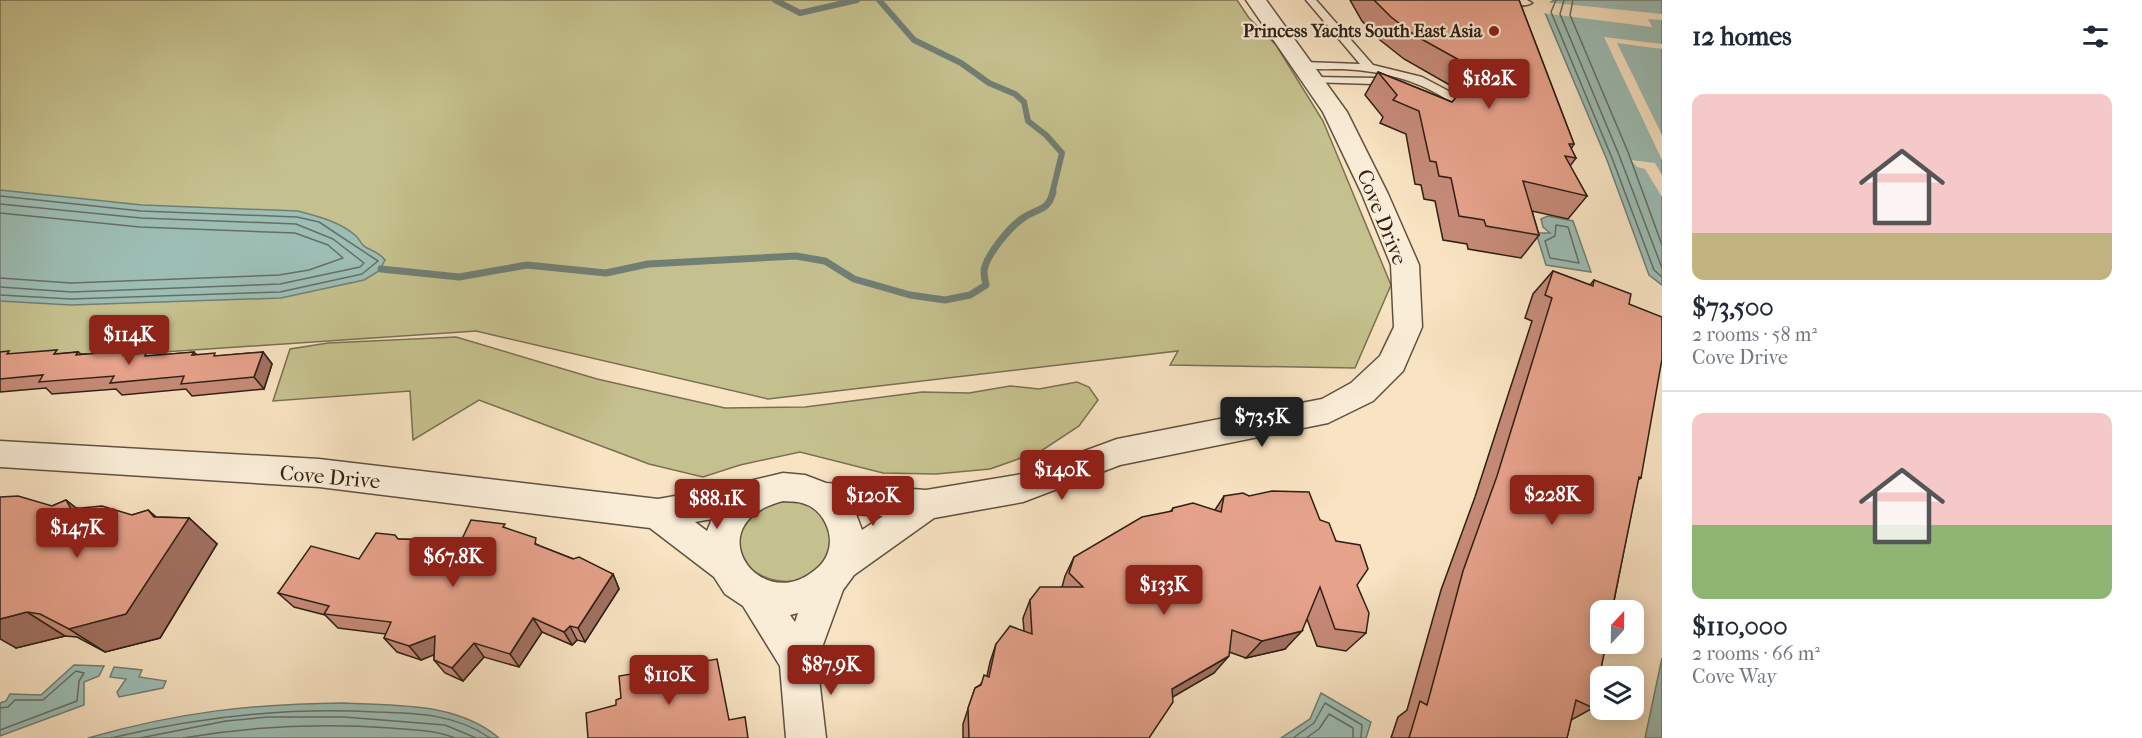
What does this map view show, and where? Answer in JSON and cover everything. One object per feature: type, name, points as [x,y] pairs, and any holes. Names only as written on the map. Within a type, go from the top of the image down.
[{"type":"street","name":"Cove Drive","points":[[0,454],[319,473],[658,514],[720,503],[783,487],[805,489],[823,497],[926,505],[1023,488],[1117,452],[1328,410],[1362,392],[1392,363],[1408,327],[1405,266],[1375,194],[1340,123],[1309,73],[1256,0]]},
{"type":"street","name":"Cove Drive","points":[[726,566],[721,548],[723,530],[731,513],[745,500],[763,491]]},
{"type":"street","points":[[798,661],[848,546],[845,527],[837,510],[823,497]]},
{"type":"street","name":"Cove Drive","points":[[756,594],[782,599],[807,595],[926,505]]},
{"type":"street","points":[[658,514],[726,566],[738,582],[756,594],[798,661],[806,738]]},
{"type":"lane","points":[[1311,0],[1369,67]]},
{"type":"lane","points":[[1501,0],[1527,3]]},
{"type":"lane","points":[[1309,73],[1369,67],[1408,75],[1442,89],[1454,98],[1455,106],[1449,111],[1429,106]]},
{"type":"lane","points":[[1309,73],[1375,81],[1400,95]]},
{"type":"shaded area","points":[[0,0],[1237,0],[1249,18],[1276,45],[1323,121],[1391,285],[1355,368],[1170,365],[1178,351],[768,399],[476,331],[0,363]]},
{"type":"shaded area","points":[[456,337],[597,379],[725,408],[805,407],[922,392],[969,393],[1010,386],[1039,389],[1077,382],[1089,387],[1098,400],[1079,426],[1041,451],[990,469],[936,474],[883,473],[800,452],[740,465],[703,477],[649,464],[479,400],[413,440],[410,391],[273,401],[290,349],[328,343]]},
{"type":"shaded area","points":[[773,499],[805,500],[830,521],[832,550],[825,562],[813,574],[797,580],[781,581],[765,577],[751,569],[741,557],[737,543],[743,522]]},
{"type":"water","points":[[1554,0],[1662,0],[1662,285],[1649,275],[1607,160],[1543,8]]},
{"type":"water","points":[[0,190],[142,205],[298,211],[343,227],[356,236],[365,247],[385,260],[379,271],[364,280],[281,298],[71,305],[0,301]]},
{"type":"water","points":[[1548,216],[1573,221],[1591,272],[1546,265],[1536,233],[1550,233],[1543,227],[1541,219]]},
{"type":"water","points":[[1662,658],[1662,738],[1645,738]]},
{"type":"water","points":[[74,665],[104,666],[99,676],[84,682],[84,705],[0,736],[0,703],[6,701],[10,694],[41,695]]},
{"type":"water","points":[[114,667],[142,670],[139,677],[166,681],[163,688],[119,697],[117,692],[126,679],[110,677]]},
{"type":"water","points":[[1321,693],[1371,722],[1366,738],[1281,738],[1310,719]]},
{"type":"water","points":[[344,703],[405,706],[445,712],[482,726],[499,738],[88,738],[153,722],[215,711],[277,705]]},
{"type":"pier","points":[[1545,2],[1662,14],[1662,20],[1648,19],[1652,27],[1542,13],[1540,7]]},
{"type":"pier","points":[[1604,37],[1662,44],[1662,49],[1617,43],[1662,135],[1662,160]]},
{"type":"pier","points":[[1631,160],[1655,163],[1662,175],[1662,197],[1645,169],[1637,167]]},
{"type":"building","points":[[1374,0],[1519,0],[1574,144],[1569,144],[1576,158],[1565,156],[1587,196],[1523,181],[1539,235],[1486,226],[1484,220],[1459,216],[1451,178],[1439,176],[1436,162],[1430,161],[1419,111],[1393,100],[1397,95],[1378,72],[1452,102],[1460,93],[1477,85],[1476,75],[1479,71],[1416,36],[1391,17]]},
{"type":"building","points":[[1553,271],[1593,286],[1594,280],[1631,294],[1629,304],[1662,317],[1662,359],[1641,478],[1639,477],[1614,600],[1590,600],[1590,654],[1604,654],[1602,666],[1590,666],[1590,707],[1576,700],[1567,738],[1409,738],[1420,701],[1427,705],[1463,571],[1497,476],[1552,298],[1545,295]]},
{"type":"building","points":[[57,350],[54,354],[78,352],[76,355],[125,351],[123,355],[146,353],[145,356],[194,352],[192,355],[215,353],[214,356],[263,352],[254,377],[181,384],[184,376],[110,383],[114,376],[39,382],[43,375],[0,379],[0,352],[9,351],[7,354]]},
{"type":"building","points":[[1272,491],[1309,492],[1320,520],[1329,523],[1336,541],[1360,545],[1368,569],[1357,585],[1369,613],[1366,633],[1335,629],[1320,587],[1302,631],[1262,641],[1232,630],[1229,656],[1172,689],[1173,702],[1149,738],[969,738],[968,708],[975,688],[981,685],[984,675],[989,677],[996,644],[1010,626],[1032,634],[1030,600],[1040,587],[1083,587],[1069,573],[1074,557],[1142,517],[1172,511],[1173,508],[1193,503],[1221,512],[1224,496],[1243,493],[1249,496]]},
{"type":"building","points":[[18,496],[52,506],[66,500],[71,509],[102,506],[132,515],[148,510],[154,517],[189,518],[126,614],[69,629],[40,614],[27,612],[0,619],[0,497]]},
{"type":"building","points":[[471,520],[505,524],[503,527],[536,538],[535,544],[573,559],[579,557],[613,574],[578,628],[570,626],[564,632],[533,618],[510,654],[474,643],[452,668],[434,660],[435,636],[409,646],[384,638],[391,622],[324,614],[329,606],[278,593],[311,546],[359,559],[376,533],[395,535],[398,539],[461,541]]},
{"type":"building","points":[[717,659],[729,720],[745,717],[748,738],[588,738],[586,713],[616,705],[616,700],[621,698],[619,676]]},
{"type":"waterway","points":[[775,0],[800,13],[857,0]]},
{"type":"waterway","points":[[879,0],[914,40],[961,63],[989,83],[1015,94],[1024,102],[1028,121],[1046,135],[1062,153],[1052,194]]},
{"type":"waterway","points":[[381,269],[459,277],[527,265],[606,273],[648,264],[796,256],[825,261],[854,279],[910,295],[945,300],[970,295],[986,285],[984,271],[994,250],[1018,222],[1045,206],[1053,192]]},
{"type":"place","name":"Princess Yachts South East Asia","points":[[1494,31]]}]
